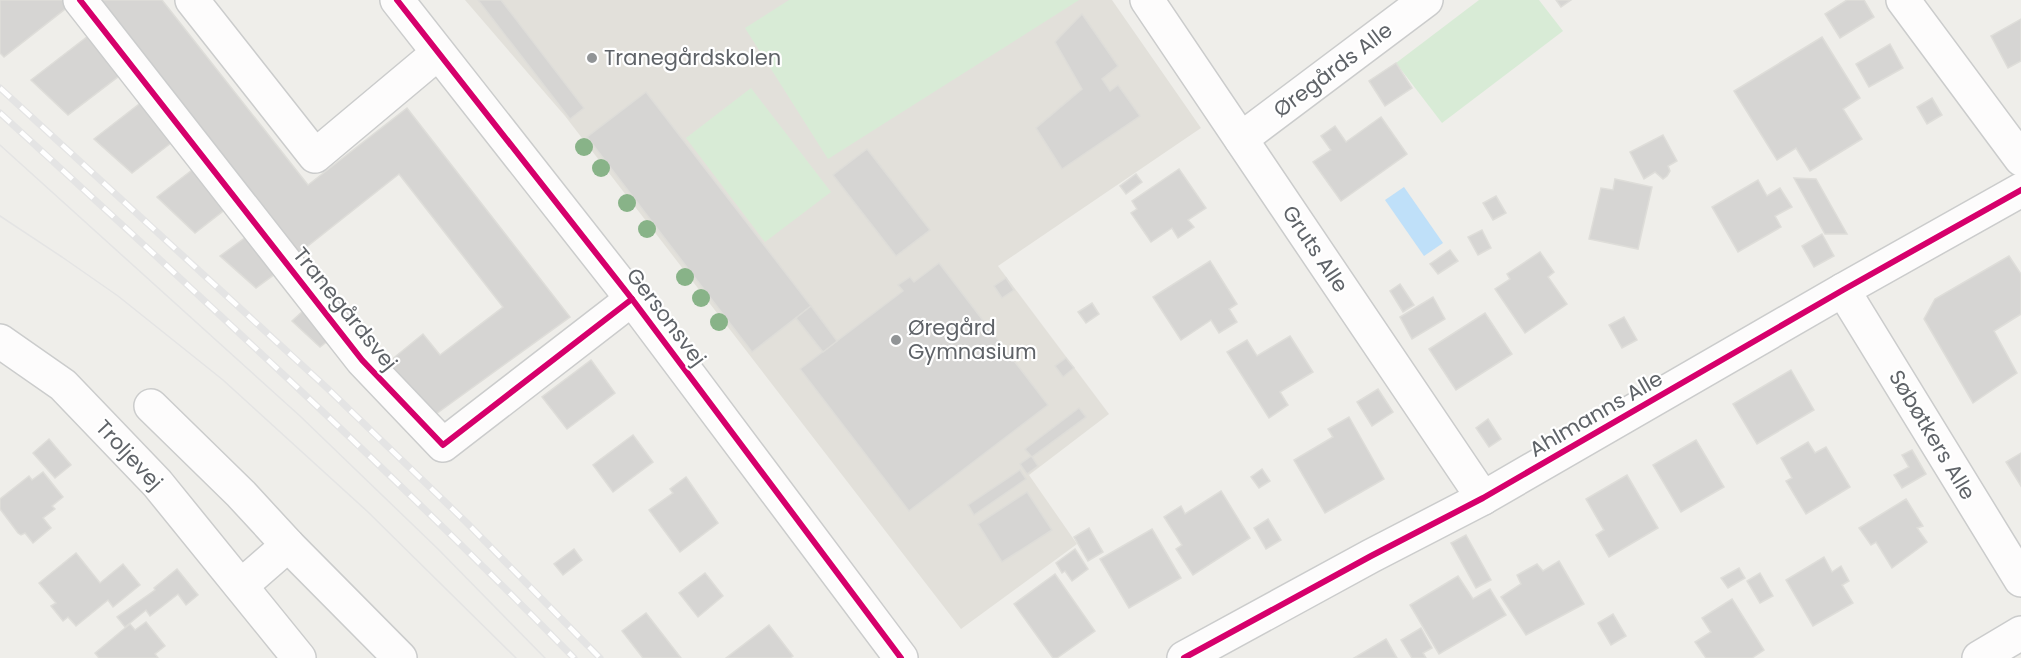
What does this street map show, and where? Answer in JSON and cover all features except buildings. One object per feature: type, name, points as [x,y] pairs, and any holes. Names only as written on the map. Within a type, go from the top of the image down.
[{"type":"street","name":"Tranegårdsvej","points":[[80,0],[362,360],[443,445],[632,299]]},
{"type":"street","points":[[192,0],[315,156],[438,53]]},
{"type":"street","name":"Gersonsvej","points":[[397,0],[632,299],[901,658]]},
{"type":"street","name":"Gruts Alle","points":[[1147,0],[1482,498]]},
{"type":"street","name":"Øregårds Alle","points":[[1241,139],[1426,0]]},
{"type":"street","points":[[1903,0],[2021,159]]},
{"type":"street","name":"Ahlmanns Alle","points":[[1184,658],[1482,498],[2021,190]]},
{"type":"street","name":"Søbøtkers Alle","points":[[1844,290],[2021,580]]},
{"type":"street","name":"Troljevej","points":[[0,341],[63,385],[157,483],[299,658]]},
{"type":"street","points":[[151,406],[242,494],[288,545],[400,658]]},
{"type":"street","points":[[241,586],[288,545]]},
{"type":"street","points":[[1979,658],[2021,633]]},
{"type":"shaded area","name":"Øregård Gymnasium","points":[[465,0],[1112,0],[1201,128],[998,266],[1109,414],[1029,475],[1077,544],[961,629],[565,116]]},
{"type":"green space","points":[[789,0],[1079,0],[828,159],[745,28]]},
{"type":"green space","points":[[1479,0],[1539,0],[1563,31],[1442,123],[1396,63]]},
{"type":"green space","points":[[751,88],[831,192],[765,242],[686,138]]},
{"type":"water","points":[[1404,187],[1443,243],[1424,256],[1385,200]]},
{"type":"tram line","points":[[0,145],[300,416],[438,549],[545,658]]},
{"type":"tram line","points":[[0,216],[118,296],[223,380],[368,512],[516,658]]},
{"type":"railway","points":[[0,88],[327,388],[467,523],[600,658]]},
{"type":"railway","points":[[0,113],[362,449],[574,658]]},
{"type":"cycle path","points":[[80,0],[362,360],[443,445],[632,299]]},
{"type":"cycle path","points":[[397,0],[632,299],[901,658]]},
{"type":"cycle path","points":[[1184,658],[1483,498],[2021,190]]},
{"type":"place","name":"Tranegårdskolen","points":[[592,58]]},
{"type":"place","name":"Øregård Gymnasium","points":[[896,340]]}]
